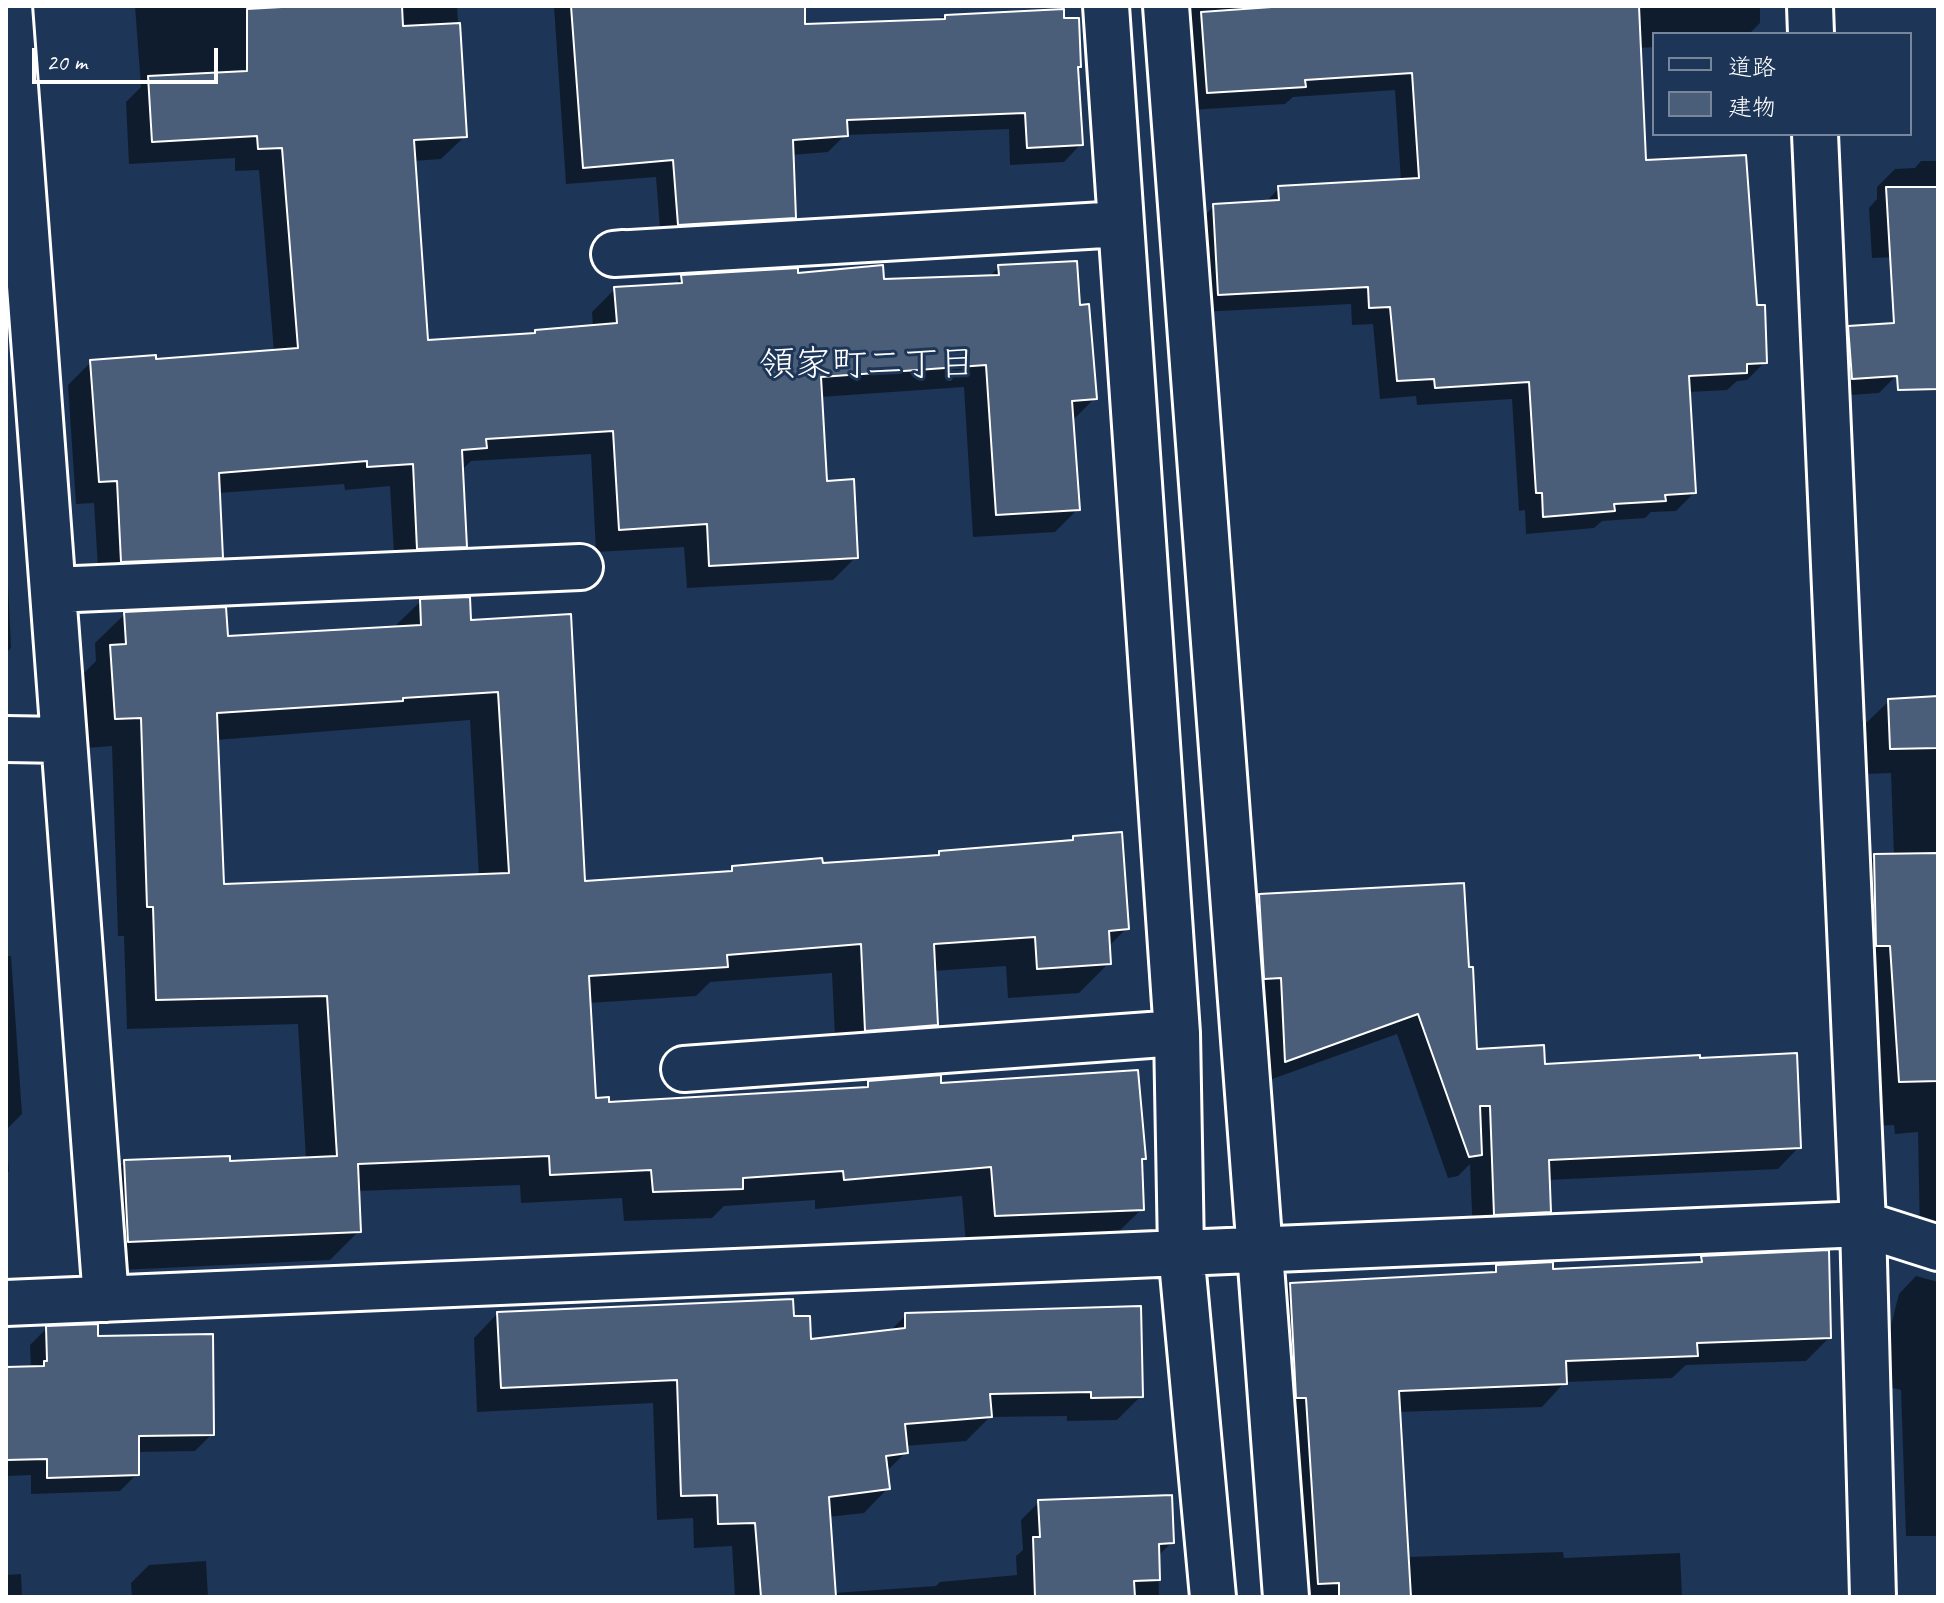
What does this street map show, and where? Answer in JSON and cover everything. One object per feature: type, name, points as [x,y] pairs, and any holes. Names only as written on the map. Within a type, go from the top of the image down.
[{"type":"street","points":[[9,6],[106,1299]]},
{"type":"street","points":[[1106,6],[1177,1033],[1181,1251],[1213,1597]]},
{"type":"street","points":[[1166,6],[1286,1597]]},
{"type":"street","points":[[1810,6],[1811,32]]},
{"type":"street","points":[[1815,136],[1863,1224],[1873,1597]]},
{"type":"street","points":[[624,253],[614,254],[1121,224]]},
{"type":"street","points":[[53,590],[580,567]]},
{"type":"street","points":[[6,739],[64,740]]},
{"type":"street","points":[[684,1069],[1177,1033]]},
{"type":"street","points":[[6,1303],[1863,1224],[1938,1248]]},
{"type":"building","points":[[402,6],[403,26],[460,23],[467,137],[414,140],[428,340],[535,333],[535,330],[617,323],[614,287],[682,283],[681,275],[798,268],[798,273],[883,265],[884,279],[999,275],[998,265],[1077,261],[1080,305],[1089,304],[1097,399],[1072,401],[1080,510],[996,515],[986,365],[821,377],[827,481],[854,479],[858,558],[709,566],[707,524],[619,530],[613,431],[486,439],[487,448],[462,450],[467,547],[417,549],[413,464],[367,467],[367,461],[219,473],[223,558],[121,562],[117,481],[99,482],[90,360],[156,355],[156,359],[298,348],[282,148],[258,149],[257,136],[152,142],[148,76],[247,71],[247,9]]},
{"type":"building","points":[[571,6],[805,6],[805,24],[945,19],[945,15],[1064,9],[1064,18],[1079,18],[1081,67],[1078,67],[1083,145],[1027,148],[1025,113],[847,120],[848,136],[793,140],[796,218],[678,225],[673,160],[583,168]]},
{"type":"building","points":[[1286,6],[1639,6],[1646,160],[1746,155],[1757,305],[1765,305],[1767,363],[1747,364],[1747,373],[1689,376],[1696,493],[1665,495],[1666,501],[1614,504],[1615,511],[1543,517],[1542,493],[1536,493],[1529,382],[1435,388],[1434,379],[1397,381],[1390,307],[1369,308],[1368,287],[1218,295],[1213,204],[1279,200],[1278,186],[1419,178],[1412,73],[1305,80],[1306,87],[1207,93],[1201,12]]},
{"type":"building","points":[[1886,187],[1938,187],[1938,389],[1898,390],[1897,376],[1852,379],[1848,326],[1894,323]]},
{"type":"building","points":[[470,597],[471,620],[571,614],[585,881],[732,871],[732,866],[822,858],[823,863],[939,855],[939,851],[1073,840],[1073,836],[1122,832],[1129,929],[1109,931],[1111,964],[1037,969],[1035,937],[934,944],[938,1025],[865,1031],[861,944],[727,955],[728,967],[589,976],[596,1098],[609,1097],[609,1102],[868,1087],[868,1081],[941,1075],[941,1083],[1138,1070],[1146,1159],[1142,1159],[1144,1210],[995,1216],[991,1167],[844,1180],[843,1171],[743,1178],[743,1189],[653,1192],[651,1170],[550,1175],[549,1156],[358,1164],[361,1232],[128,1242],[124,1160],[230,1156],[230,1161],[337,1156],[327,996],[156,1000],[153,907],[147,907],[141,718],[115,719],[110,645],[126,644],[124,612],[226,607],[228,636],[421,625],[420,599]],"holes":[[[498,692],[509,873],[224,884],[217,713]]]},
{"type":"building","points":[[1938,696],[1938,748],[1890,749],[1888,699]]},
{"type":"building","points":[[1938,853],[1938,1081],[1899,1082],[1890,946],[1876,946],[1874,854]]},
{"type":"building","points":[[1464,883],[1469,967],[1473,967],[1477,1049],[1544,1045],[1545,1064],[1797,1053],[1801,1148],[1549,1160],[1551,1212],[1494,1215],[1490,1106],[1480,1106],[1482,1155],[1469,1157],[1418,1014],[1285,1062],[1281,978],[1264,979],[1259,894]]},
{"type":"building","points":[[1829,1250],[1831,1338],[1697,1343],[1698,1356],[1566,1361],[1567,1384],[1399,1391],[1411,1597],[1339,1597],[1339,1583],[1318,1584],[1306,1398],[1296,1398],[1290,1283],[1496,1272],[1496,1265],[1553,1262],[1553,1269],[1702,1262],[1701,1256]]},
{"type":"building","points":[[793,1299],[794,1316],[810,1316],[811,1339],[905,1328],[905,1313],[1141,1306],[1143,1397],[1091,1398],[1091,1392],[990,1394],[992,1417],[905,1424],[908,1453],[886,1456],[890,1489],[829,1497],[836,1597],[761,1597],[755,1523],[718,1524],[717,1495],[681,1496],[677,1380],[501,1388],[497,1312]]},
{"type":"building","points":[[98,1324],[98,1336],[213,1334],[214,1435],[139,1436],[139,1475],[47,1478],[47,1459],[6,1460],[6,1367],[44,1366],[44,1361],[47,1361],[46,1326]]},
{"type":"building","points":[[1172,1495],[1174,1543],[1159,1544],[1160,1580],[1134,1581],[1135,1597],[1035,1597],[1033,1537],[1040,1537],[1038,1500]]},
{"type":"district","name":"領家町二丁目","points":[[867,366]]}]
